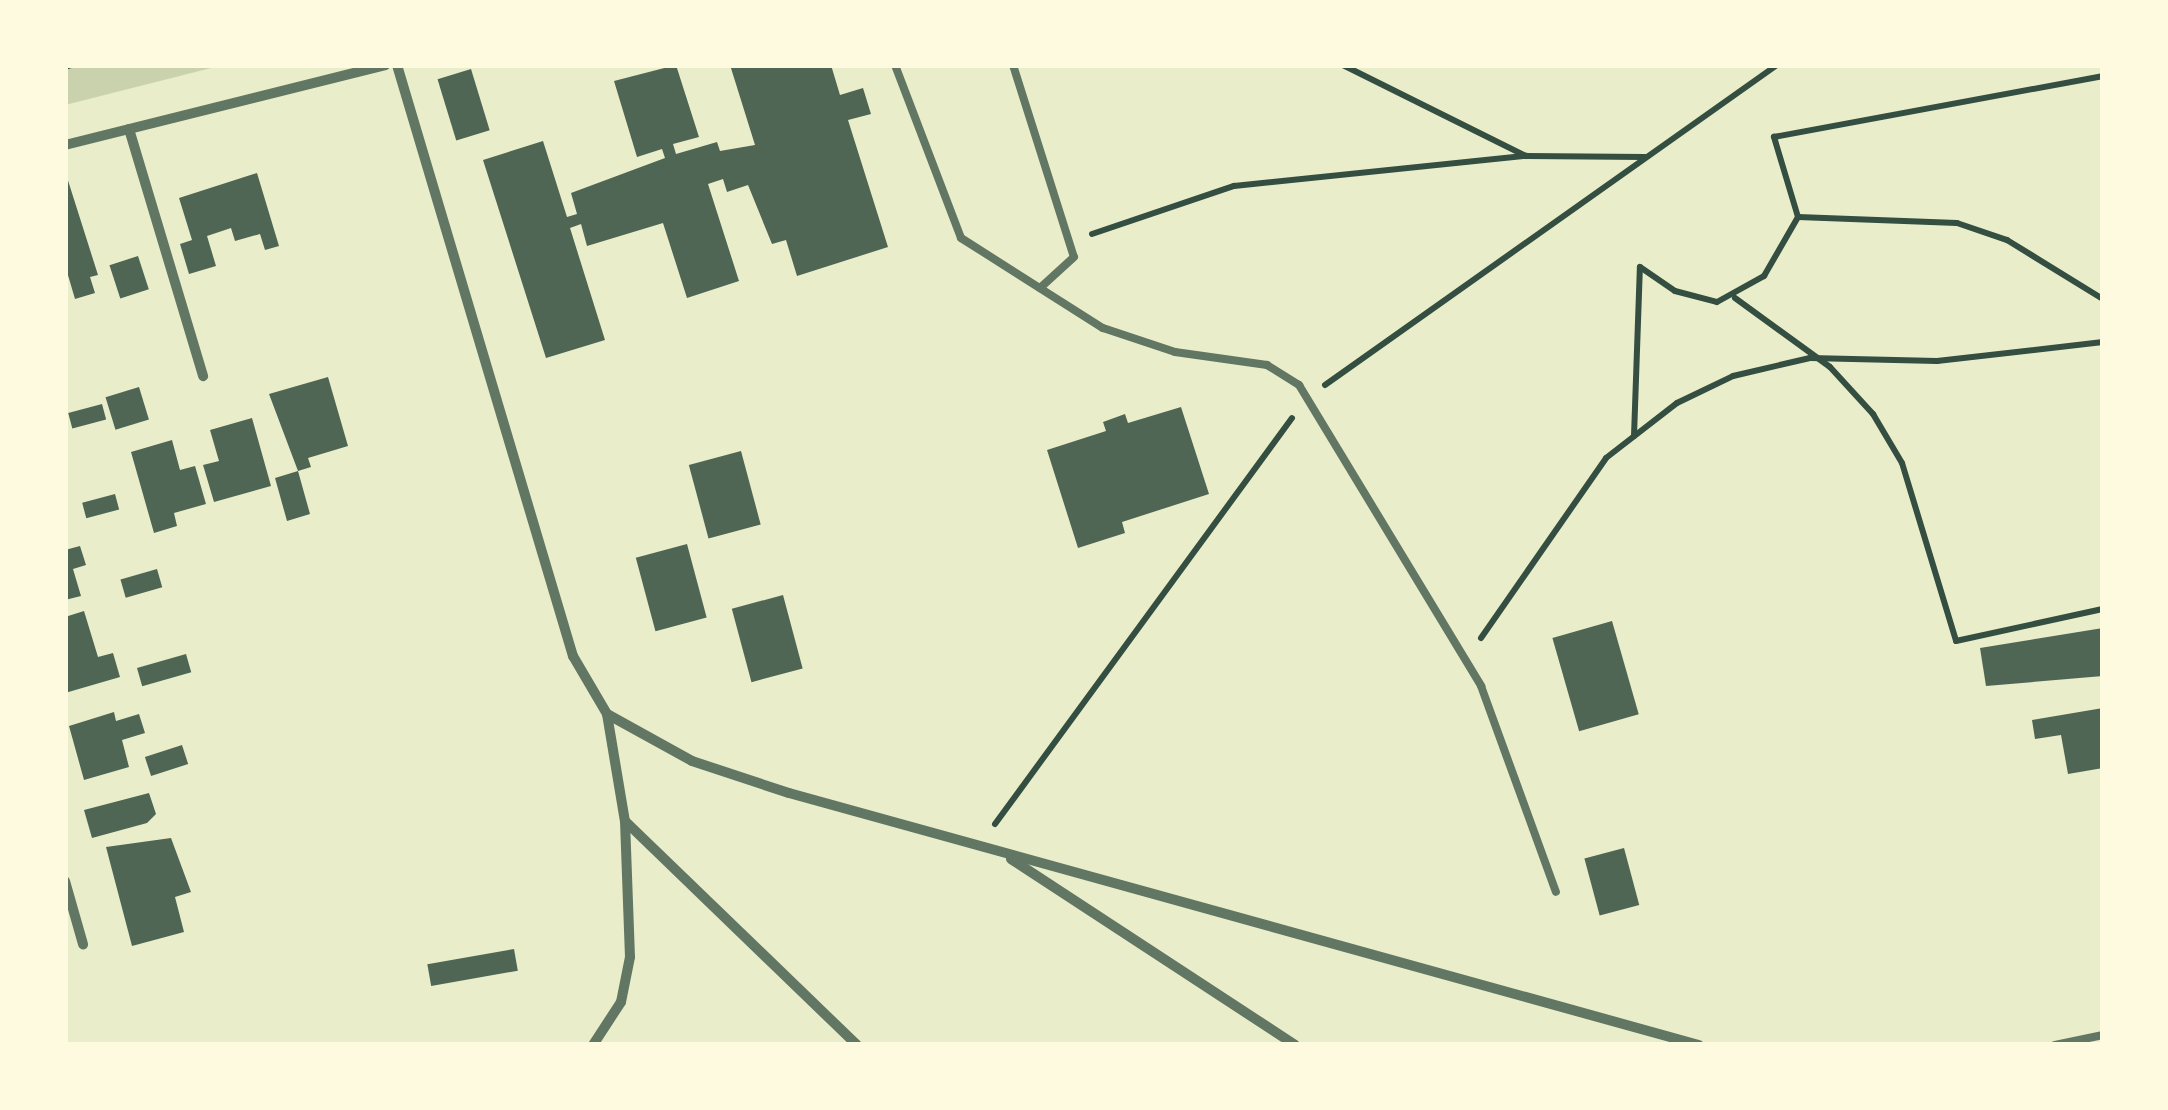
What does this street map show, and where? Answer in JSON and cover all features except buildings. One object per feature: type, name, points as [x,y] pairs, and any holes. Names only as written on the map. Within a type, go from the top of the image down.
[{"type":"street","points":[[65,145],[384,65]]},
{"type":"street","points":[[398,65],[573,656],[607,714],[625,822],[630,957],[620,1002],[593,1045]]},
{"type":"street","points":[[129,129],[203,376]]},
{"type":"street","points":[[607,714],[692,761],[1003,854],[1700,1045]]},
{"type":"street","points":[[625,822],[857,1045]]},
{"type":"street","points":[[1003,854],[1295,1045]]},
{"type":"street","points":[[65,880],[83,944]]},
{"type":"lane","points":[[895,65],[961,238],[1103,328],[1174,352],[1267,365],[1298,385],[1465,659],[1556,892]]},
{"type":"lane","points":[[1014,65],[1074,257],[1040,288]]},
{"type":"lane","points":[[2055,1045],[2103,1035]]},
{"type":"path","points":[[1343,65],[1526,156]]},
{"type":"path","points":[[1634,436],[1640,266],[1699,300],[1735,298],[1764,276],[1798,217],[1774,138],[2103,76]]},
{"type":"path","points":[[1069,240],[1234,186],[1526,156],[1646,157]]},
{"type":"path","points":[[1798,217],[1956,223],[2006,240],[2103,299]]},
{"type":"path","points":[[1735,298],[1873,414],[1902,463],[1956,641],[2103,610]]},
{"type":"path","points":[[1465,659],[1606,458],[1634,436],[1733,376],[1810,358],[1937,361],[2103,342]]},
{"type":"green space","points":[[65,65],[223,65],[65,105]]}]
